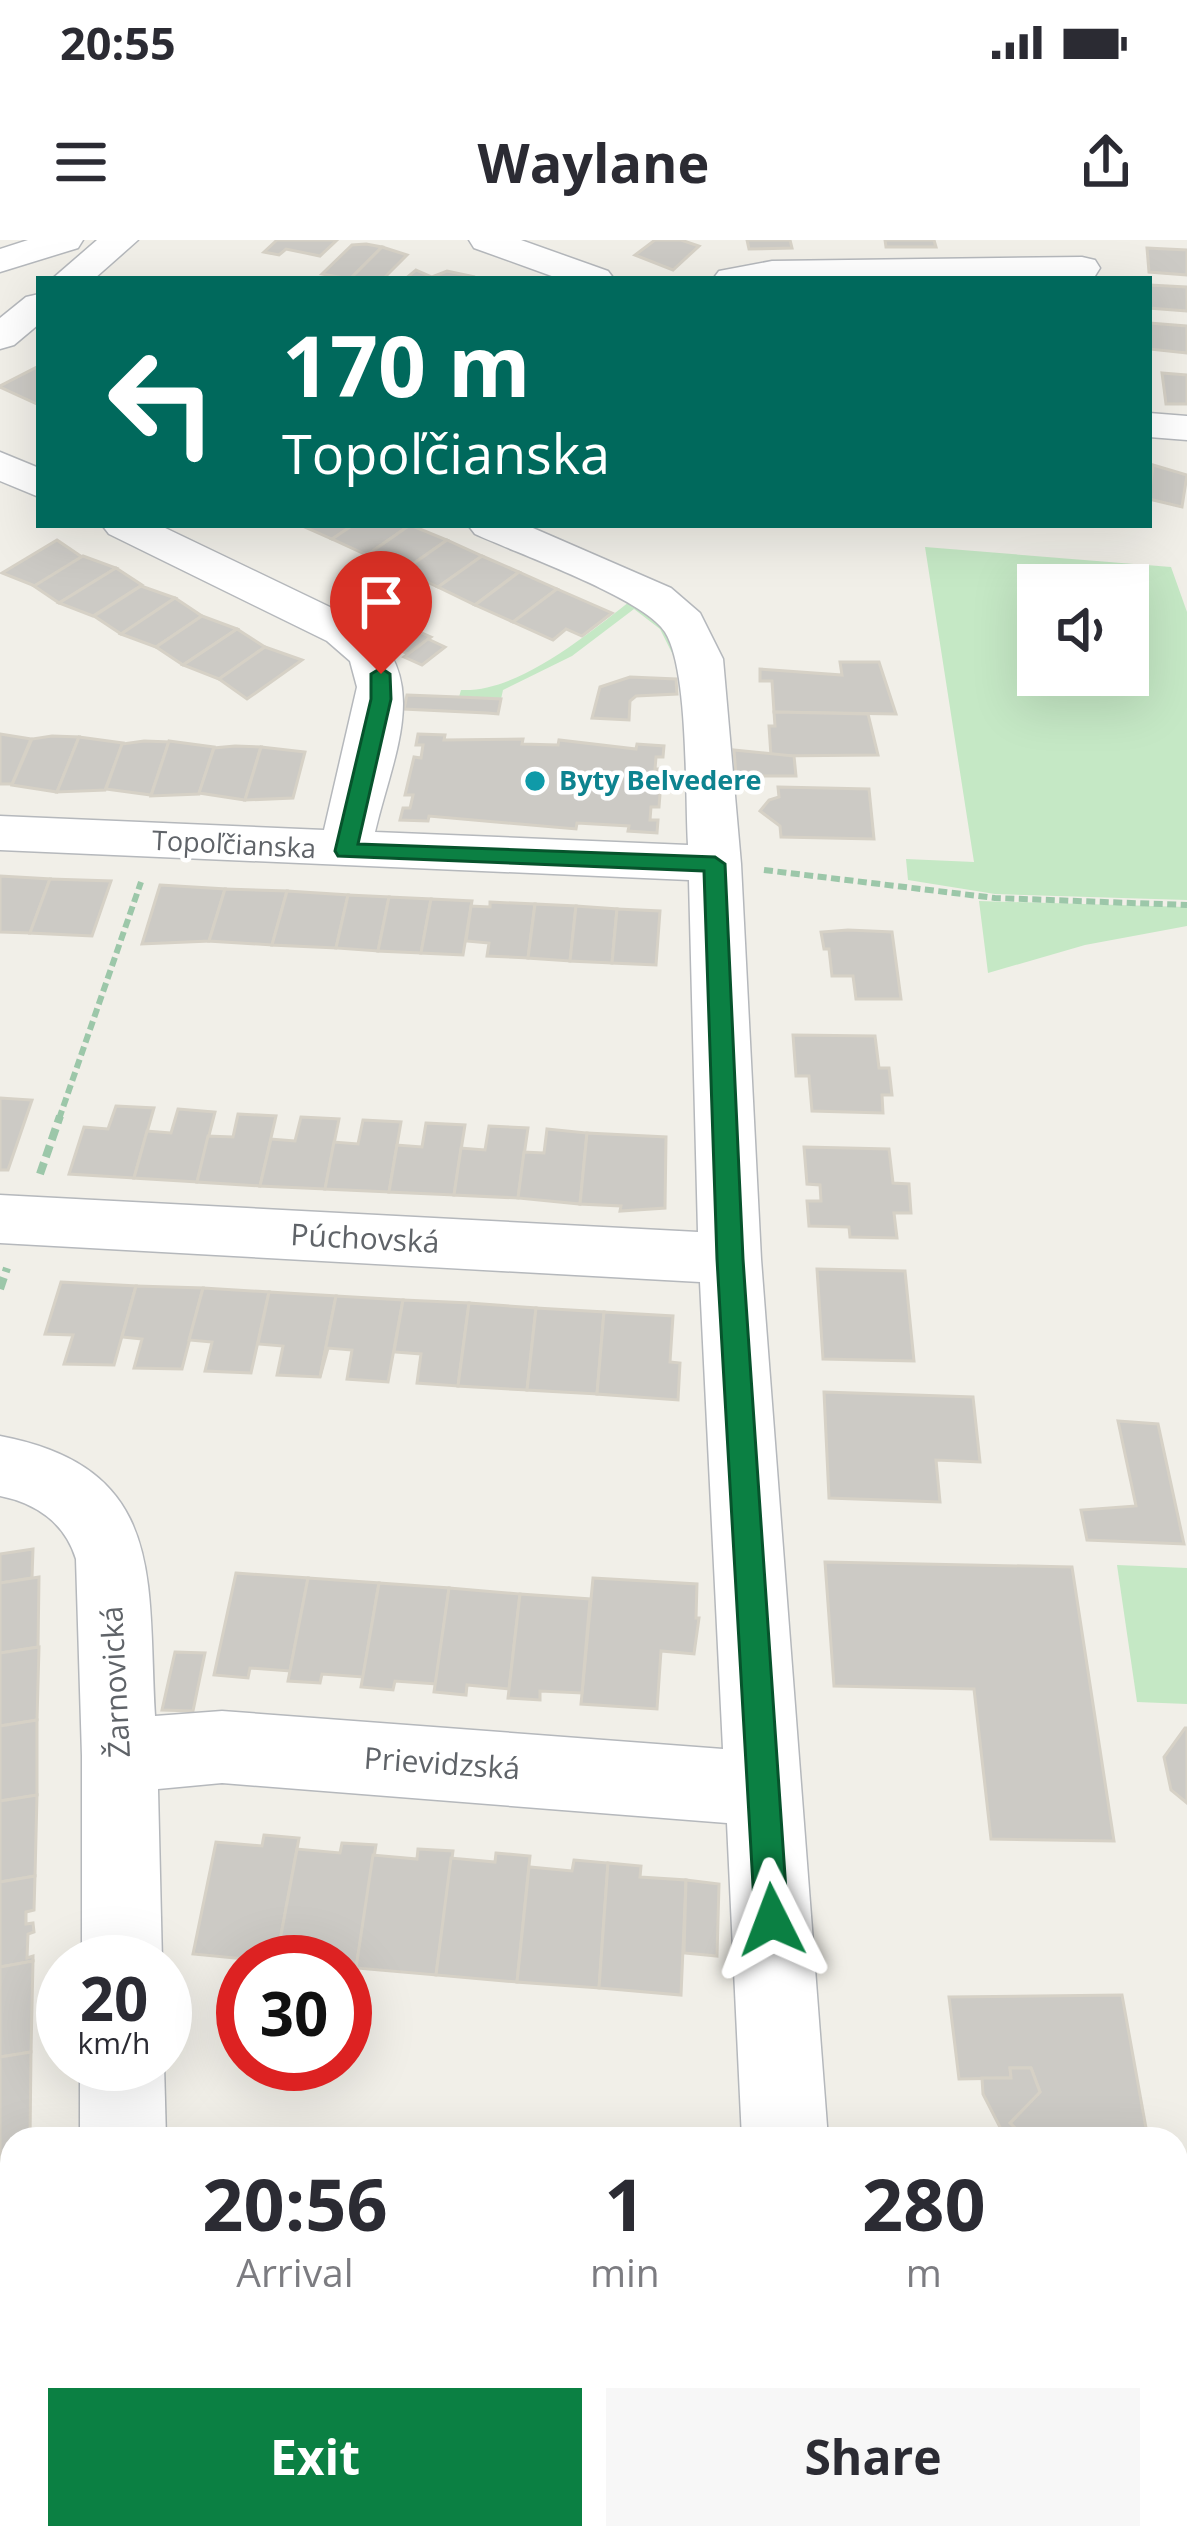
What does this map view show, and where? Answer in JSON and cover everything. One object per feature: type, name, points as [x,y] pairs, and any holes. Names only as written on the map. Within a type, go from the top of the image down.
[{"type":"street","points":[[0,262],[64,240]]},
{"type":"street","points":[[74,276],[119,240]]},
{"type":"street","points":[[487,240],[587,276]]},
{"type":"street","points":[[749,276],[1082,268]]},
{"type":"street","points":[[1152,425],[1187,428]]},
{"type":"street","points":[[0,465],[36,483]]},
{"type":"street","points":[[130,528],[343,631],[372,656],[381,674],[381,699],[345,851]]},
{"type":"street","points":[[497,528],[635,587],[684,623],[700,659],[699,863],[730,1259],[784,2127]]},
{"type":"street","name":"Topoľčianska","points":[[0,833],[699,863]]},
{"type":"street","name":"Púchovská","points":[[12,1219],[730,1259]]},
{"type":"street","name":"Žarnovická","points":[[0,1466],[47,1478],[71,1491],[89,1508],[111,1558],[122,1935]]},
{"type":"street","name":"Prievidzská","points":[[120,1756],[222,1748],[764,1789]]},
{"type":"street","points":[[122,2091],[123,2127]]},
{"type":"path","points":[[0,1289],[12,1219],[156,841]]},
{"type":"path","points":[[699,863],[995,898],[1187,905]]},
{"type":"green space","points":[[925,547],[1134,564],[1017,564],[1017,696],[1149,696],[1149,565],[1171,567],[1187,612],[1187,900],[995,894],[908,880],[906,859],[974,862]]},
{"type":"green space","points":[[633,599],[647,607],[683,652],[675,659],[660,629],[634,609],[572,656],[503,690],[501,699],[459,697],[461,690],[506,682],[529,671]]},
{"type":"green space","points":[[979,901],[1187,907],[1187,926],[1085,945],[988,973]]},
{"type":"green space","points":[[1117,1565],[1187,1568],[1187,1704],[1137,1702]]},
{"type":"building","points":[[277,240],[337,240],[320,256],[286,249],[279,255],[264,252]]},
{"type":"building","points":[[655,240],[699,246],[673,270],[635,255]]},
{"type":"building","points":[[747,240],[790,240],[792,248],[749,249]]},
{"type":"building","points":[[885,240],[934,240],[936,247],[886,247]]},
{"type":"building","points":[[352,245],[382,247],[353,276],[322,274]]},
{"type":"building","points":[[382,247],[407,255],[386,276],[353,276]]},
{"type":"building","points":[[1147,248],[1187,250],[1187,275],[1149,272]]},
{"type":"building","points":[[1152,285],[1187,287],[1187,311],[1152,308]]},
{"type":"building","points":[[1152,323],[1187,326],[1187,353],[1152,349]]},
{"type":"building","points":[[36,368],[36,404],[0,386]]},
{"type":"building","points":[[1162,373],[1187,375],[1187,404],[1166,404]]},
{"type":"building","points":[[1153,465],[1187,475],[1182,507],[1152,500]]},
{"type":"building","points":[[307,528],[348,528],[332,539]]},
{"type":"building","points":[[348,528],[406,528],[367,555],[332,539]]},
{"type":"building","points":[[406,528],[447,540],[403,571],[367,555]]},
{"type":"building","points":[[57,540],[82,557],[35,586],[2,573]]},
{"type":"building","points":[[447,540],[482,556],[438,587],[403,571]]},
{"type":"building","points":[[83,556],[116,568],[59,603],[34,586]]},
{"type":"building","points":[[482,556],[519,572],[475,605],[438,587]]},
{"type":"building","points":[[116,568],[142,585],[93,616],[59,603]]},
{"type":"building","points":[[519,572],[557,589],[513,622],[475,605]]},
{"type":"building","points":[[141,586],[175,598],[121,634],[94,616]]},
{"type":"building","points":[[557,589],[612,613],[582,636],[566,629],[553,640],[513,622]]},
{"type":"building","points":[[175,598],[202,616],[156,647],[121,634]]},
{"type":"building","points":[[202,616],[237,629],[183,665],[156,647]]},
{"type":"building","points":[[237,629],[265,647],[219,679],[183,665]]},
{"type":"building","points":[[413,629],[431,637],[408,654],[391,646]]},
{"type":"building","points":[[428,639],[445,647],[422,665],[404,657]]},
{"type":"building","points":[[265,647],[302,660],[247,699],[219,679]]},
{"type":"building","points":[[840,662],[879,662],[896,714],[774,712],[772,681],[760,681],[760,669],[842,675]]},
{"type":"building","points":[[630,677],[676,679],[677,694],[636,696],[630,701],[629,720],[592,718],[600,687]]},
{"type":"building","points":[[407,695],[501,699],[498,714],[404,709]]},
{"type":"building","points":[[774,712],[868,714],[878,755],[771,756],[769,726],[775,726]]},
{"type":"building","points":[[0,734],[31,739],[12,784],[0,784]]},
{"type":"building","name":"Byty Belvedere","points":[[418,734],[445,735],[444,740],[523,739],[522,744],[558,745],[559,740],[636,749],[637,744],[664,746],[655,769],[662,769],[659,807],[651,807],[650,820],[658,820],[657,833],[577,823],[576,829],[429,816],[428,821],[400,820],[413,795],[405,795],[414,757],[421,758]]},
{"type":"building","points":[[79,737],[57,792],[12,785],[32,739]]},
{"type":"building","points":[[79,737],[123,743],[105,790],[57,792]]},
{"type":"building","points":[[169,741],[214,747],[199,794],[151,796]]},
{"type":"building","points":[[169,742],[151,795],[106,789],[122,744]]},
{"type":"building","points":[[261,747],[245,800],[199,793],[214,748]]},
{"type":"building","points":[[261,747],[305,752],[293,798],[245,800]]},
{"type":"building","points":[[734,750],[794,756],[796,776],[736,776]]},
{"type":"building","points":[[778,787],[869,789],[874,839],[781,837],[780,826],[760,811],[779,797]]},
{"type":"building","points":[[0,876],[50,879],[30,933],[0,932]]},
{"type":"building","points":[[50,879],[111,881],[92,936],[30,933]]},
{"type":"building","points":[[160,885],[225,889],[209,941],[142,944]]},
{"type":"building","points":[[225,889],[287,891],[272,945],[209,941]]},
{"type":"building","points":[[287,891],[348,895],[336,948],[272,945]]},
{"type":"building","points":[[348,895],[389,897],[378,951],[336,948]]},
{"type":"building","points":[[389,897],[431,899],[421,953],[378,951]]},
{"type":"building","points":[[431,899],[472,901],[463,955],[421,953]]},
{"type":"building","points":[[490,902],[535,904],[528,958],[487,956],[489,943],[466,941],[471,906],[490,907]]},
{"type":"building","points":[[535,904],[576,906],[570,961],[528,958]]},
{"type":"building","points":[[576,906],[617,909],[612,963],[570,961]]},
{"type":"building","points":[[617,909],[660,911],[656,965],[612,963]]},
{"type":"building","points":[[821,932],[892,932],[901,999],[856,999],[853,976],[832,976],[829,949],[824,949]]},
{"type":"building","points":[[793,1035],[875,1036],[879,1068],[889,1068],[892,1095],[882,1095],[883,1113],[812,1111],[809,1076],[796,1076]]},
{"type":"building","points":[[0,1098],[32,1100],[8,1170],[0,1170]]},
{"type":"building","points":[[116,1106],[154,1108],[134,1178],[69,1174],[84,1127],[108,1129]]},
{"type":"building","points":[[178,1109],[215,1112],[197,1182],[134,1178],[147,1131],[171,1133]]},
{"type":"building","points":[[238,1114],[276,1116],[260,1186],[197,1182],[208,1136],[233,1137]]},
{"type":"building","points":[[301,1117],[339,1119],[325,1189],[260,1186],[271,1139],[295,1141]]},
{"type":"building","points":[[363,1120],[401,1122],[389,1192],[325,1189],[334,1142],[358,1144]]},
{"type":"building","points":[[426,1123],[465,1125],[454,1195],[389,1192],[397,1145],[422,1147]]},
{"type":"building","points":[[489,1126],[528,1128],[518,1198],[454,1195],[461,1148],[485,1150]]},
{"type":"building","points":[[547,1129],[587,1133],[580,1204],[518,1198],[524,1152],[544,1153]]},
{"type":"building","points":[[587,1133],[666,1137],[665,1208],[620,1211],[621,1206],[580,1204]]},
{"type":"building","points":[[804,1147],[889,1149],[893,1183],[909,1184],[911,1213],[894,1213],[897,1238],[850,1237],[849,1227],[809,1226],[807,1201],[821,1201],[820,1185],[807,1184]]},
{"type":"building","points":[[817,1269],[905,1271],[914,1361],[823,1359]]},
{"type":"building","points":[[61,1282],[136,1286],[114,1365],[64,1364],[73,1335],[45,1334]]},
{"type":"building","points":[[136,1286],[203,1288],[182,1369],[134,1368],[142,1339],[122,1337]]},
{"type":"building","points":[[203,1288],[269,1292],[251,1373],[205,1371],[212,1342],[189,1340]]},
{"type":"building","points":[[269,1292],[336,1296],[320,1377],[277,1375],[283,1346],[258,1344]]},
{"type":"building","points":[[336,1296],[403,1300],[388,1382],[347,1379],[352,1350],[328,1348],[320,1377]]},
{"type":"building","points":[[403,1300],[469,1303],[458,1386],[417,1383],[421,1354],[394,1352]]},
{"type":"building","points":[[469,1303],[536,1308],[527,1390],[458,1386]]},
{"type":"building","points":[[536,1308],[604,1312],[597,1394],[527,1390]]},
{"type":"building","points":[[604,1312],[673,1316],[670,1362],[680,1363],[678,1400],[597,1394]]},
{"type":"building","points":[[824,1392],[973,1397],[980,1462],[936,1460],[940,1502],[829,1498]]},
{"type":"building","points":[[1118,1421],[1158,1424],[1184,1544],[1087,1540],[1081,1510],[1136,1506]]},
{"type":"building","points":[[33,1549],[32,1578],[0,1583],[0,1554]]},
{"type":"building","points":[[825,1562],[1072,1567],[1114,1841],[991,1839],[974,1689],[834,1686]]},
{"type":"building","points":[[236,1573],[308,1578],[290,1671],[250,1668],[248,1678],[214,1675]]},
{"type":"building","points":[[39,1577],[38,1647],[0,1653],[0,1583]]},
{"type":"building","points":[[308,1578],[379,1583],[363,1677],[322,1674],[320,1683],[288,1681]]},
{"type":"building","points":[[593,1578],[697,1584],[694,1654],[661,1651],[657,1709],[581,1704]]},
{"type":"building","points":[[379,1583],[449,1588],[436,1684],[395,1681],[393,1690],[361,1687]]},
{"type":"building","points":[[449,1588],[520,1594],[509,1689],[467,1685],[466,1695],[434,1692]]},
{"type":"building","points":[[520,1594],[590,1599],[582,1693],[540,1691],[540,1700],[508,1698]]},
{"type":"building","points":[[39,1647],[37,1720],[0,1726],[0,1653]]},
{"type":"building","points":[[175,1652],[205,1653],[193,1711],[162,1710]]},
{"type":"building","points":[[37,1720],[37,1795],[0,1801],[0,1726]]},
{"type":"building","points":[[1185,1728],[1187,1803],[1171,1790],[1164,1757]]},
{"type":"building","points":[[37,1795],[35,1876],[0,1882],[0,1801]]},
{"type":"building","points":[[264,1835],[299,1838],[281,1935],[216,1935],[216,1956],[193,1954],[216,1842],[262,1846]]},
{"type":"building","points":[[342,1843],[376,1845],[361,1935],[281,1935],[297,1849],[340,1853]]},
{"type":"building","points":[[418,1849],[453,1851],[436,1975],[372,1969],[372,1935],[361,1935],[373,1855],[417,1859]]},
{"type":"building","points":[[496,1853],[530,1856],[517,1982],[436,1975],[451,1858],[495,1862]]},
{"type":"building","points":[[574,1860],[608,1863],[599,1988],[517,1982],[529,1867],[572,1871]]},
{"type":"building","points":[[608,1863],[641,1866],[640,1877],[686,1880],[681,1995],[599,1988]]},
{"type":"building","points":[[35,1876],[34,1910],[26,1912],[26,1924],[33,1923],[34,1932],[28,1934],[27,1958],[33,1956],[33,1961],[0,1967],[0,1882]]},
{"type":"building","points":[[686,1880],[719,1884],[717,1956],[684,1953]]},
{"type":"building","points":[[33,1961],[31,2052],[0,2057],[0,1967]]},
{"type":"building","points":[[1122,1995],[1146,2127],[1014,2127],[1010,2123],[1040,2092],[1031,2068],[1010,2068],[1011,2078],[959,2079],[949,1997]]},
{"type":"building","points":[[31,2052],[30,2127],[0,2127],[0,2057]]},
{"type":"building","points":[[1010,2068],[1031,2068],[1040,2092],[1010,2123],[1014,2127],[1000,2127],[983,2094],[982,2078],[1011,2078]]},
{"type":"place","name":"Byty Belvedere","points":[[535,781]]},
{"type":"route","points":[[381,674],[381,699],[345,851],[715,864],[730,1259],[772,1920]]}]
